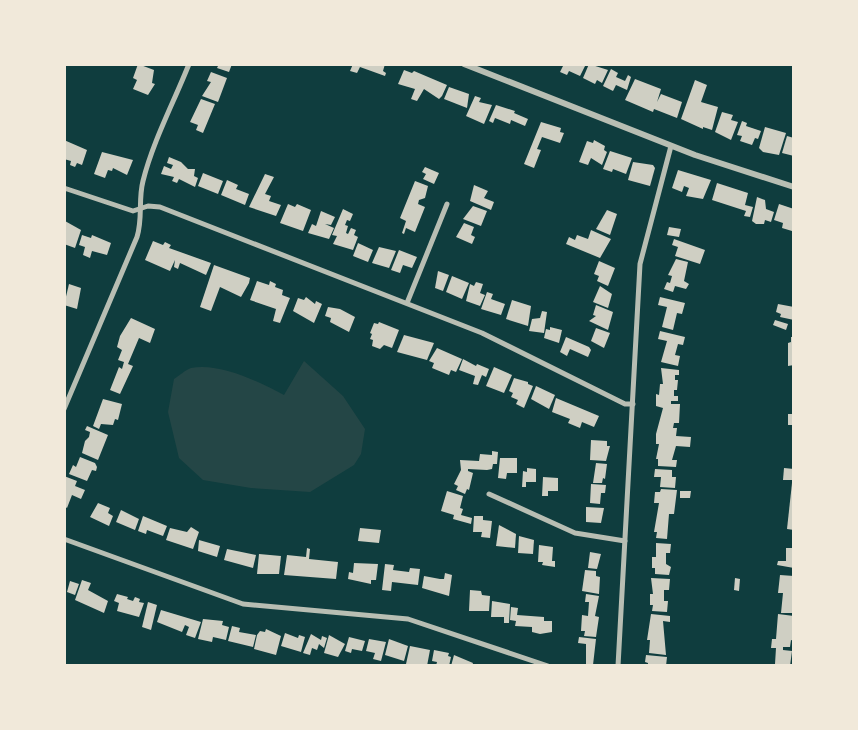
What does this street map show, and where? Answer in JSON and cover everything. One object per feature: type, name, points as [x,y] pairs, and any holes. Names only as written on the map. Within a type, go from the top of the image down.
[{"type":"street","points":[[64,409],[137,237],[138,199],[143,178],[189,64]]},
{"type":"street","points":[[464,64],[671,146],[794,187]]},
{"type":"street","points":[[618,666],[642,251],[671,146]]},
{"type":"street","points":[[64,188],[133,211],[148,206],[160,207],[482,333],[625,404],[633,404]]},
{"type":"street","points":[[407,303],[447,204]]},
{"type":"street","points":[[489,494],[575,533],[625,541]]},
{"type":"street","points":[[64,539],[243,604],[408,619],[548,666]]},
{"type":"shaded area","points":[[304,361],[343,396],[365,429],[361,454],[354,465],[310,492],[251,488],[203,480],[179,458],[168,412],[174,379],[191,368],[214,368],[251,379],[284,395]]},
{"type":"building","points":[[138,64],[154,70],[152,83],[155,84],[148,95],[133,89]]},
{"type":"building","points":[[219,64],[232,64],[229,72],[217,68]]},
{"type":"building","points":[[353,64],[385,64],[383,71],[386,73],[385,76],[360,67],[357,73],[350,71]]},
{"type":"building","points":[[564,64],[586,64],[580,76],[569,71],[567,75],[560,72]]},
{"type":"building","points":[[589,64],[608,70],[602,83],[597,80],[595,84],[583,78]]},
{"type":"building","points":[[611,69],[618,73],[616,77],[625,81],[628,75],[631,77],[627,90],[616,85],[613,91],[603,86]]},
{"type":"building","points":[[404,70],[447,85],[442,96],[439,99],[424,89],[417,101],[411,99],[415,89],[398,84]]},
{"type":"building","points":[[211,72],[227,78],[218,102],[202,96],[211,82],[207,81]]},
{"type":"building","points":[[635,79],[661,89],[657,102],[661,94],[682,102],[677,118],[625,100]]},
{"type":"building","points":[[695,80],[707,85],[701,102],[718,107],[712,130],[681,119]]},
{"type":"building","points":[[449,87],[469,94],[467,108],[444,99]]},
{"type":"building","points":[[475,96],[481,98],[479,102],[492,105],[484,124],[466,116]]},
{"type":"building","points":[[201,99],[215,104],[203,133],[196,130],[198,125],[190,122]]},
{"type":"building","points":[[496,105],[528,119],[525,126],[511,120],[510,124],[495,118],[493,123],[489,121]]},
{"type":"building","points":[[722,112],[733,115],[731,120],[738,122],[731,140],[715,132]]},
{"type":"building","points":[[742,121],[747,123],[746,126],[761,131],[752,145],[740,141],[742,136],[737,135]]},
{"type":"building","points":[[541,122],[561,128],[560,132],[564,133],[560,143],[542,137],[534,168],[524,164]]},
{"type":"building","points":[[765,127],[786,133],[779,155],[763,152],[759,148]]},
{"type":"building","points":[[787,136],[794,138],[794,156],[782,153]]},
{"type":"building","points":[[64,140],[87,150],[82,165],[77,163],[75,167],[70,165],[71,161],[64,159]]},
{"type":"building","points":[[594,140],[605,146],[607,152],[602,165],[591,158],[588,165],[579,162],[587,141],[593,143]]},
{"type":"building","points":[[610,151],[632,158],[626,174],[603,169]]},
{"type":"building","points":[[102,152],[133,160],[127,175],[113,168],[112,171],[108,170],[105,178],[94,174]]},
{"type":"building","points":[[169,157],[188,169],[195,169],[194,176],[198,178],[195,187],[179,179],[177,183],[172,181],[174,177],[161,174],[164,166],[171,169],[173,165],[167,163]]},
{"type":"building","points":[[633,162],[653,165],[655,168],[650,186],[628,180]]},
{"type":"building","points":[[425,167],[439,173],[434,184],[423,179]]},
{"type":"building","points":[[678,170],[711,180],[703,199],[686,196],[689,188],[684,186],[682,192],[672,188]]},
{"type":"building","points":[[203,173],[223,181],[218,194],[198,186]]},
{"type":"building","points":[[265,174],[274,177],[265,194],[271,196],[269,201],[281,205],[276,216],[249,207]]},
{"type":"building","points":[[227,180],[238,185],[236,189],[249,194],[245,205],[221,195]]},
{"type":"building","points":[[415,181],[428,186],[425,198],[418,204],[425,207],[415,232],[406,228],[404,234],[406,221],[400,218]]},
{"type":"building","points":[[717,183],[748,193],[745,205],[753,207],[750,217],[744,216],[746,211],[712,200]]},
{"type":"building","points":[[474,185],[488,191],[484,198],[494,202],[491,210],[470,201]]},
{"type":"building","points":[[757,197],[765,200],[766,209],[774,212],[771,222],[765,220],[764,224],[756,224],[752,221]]},
{"type":"building","points":[[288,204],[311,210],[303,231],[280,223]]},
{"type":"building","points":[[779,204],[794,209],[792,231],[782,228],[783,223],[774,220]]},
{"type":"building","points":[[473,206],[487,211],[481,226],[463,219]]},
{"type":"building","points":[[343,209],[353,214],[345,225],[348,226],[348,234],[351,228],[356,230],[354,235],[358,237],[353,250],[333,244],[337,236],[332,235]]},
{"type":"building","points":[[607,210],[617,214],[610,235],[596,229]]},
{"type":"building","points":[[321,211],[335,217],[331,225],[325,224],[334,228],[329,239],[308,233],[312,224],[316,226]]},
{"type":"building","points":[[65,221],[81,230],[75,248],[64,244]]},
{"type":"building","points":[[464,223],[474,227],[472,244],[456,237]]},
{"type":"building","points":[[669,227],[681,229],[679,237],[667,235]]},
{"type":"building","points":[[591,230],[611,239],[600,258],[566,244],[569,237],[575,240],[577,235],[588,239]]},
{"type":"building","points":[[82,235],[91,238],[92,235],[111,243],[107,255],[92,251],[90,258],[83,255],[85,247],[79,245]]},
{"type":"building","points":[[674,239],[705,250],[700,264],[675,256],[678,247],[672,245]]},
{"type":"building","points":[[153,241],[163,245],[165,242],[171,245],[169,248],[211,263],[206,275],[180,263],[178,269],[174,267],[175,260],[170,271],[145,260]]},
{"type":"building","points":[[358,243],[373,250],[368,262],[353,256]]},
{"type":"building","points":[[379,247],[396,251],[389,268],[372,263]]},
{"type":"building","points":[[399,250],[417,257],[412,268],[403,265],[400,273],[391,270]]},
{"type":"building","points":[[676,259],[688,262],[684,281],[689,284],[686,289],[675,286],[673,292],[664,289],[667,282],[670,283],[672,276],[668,275]]},
{"type":"building","points":[[599,261],[615,268],[608,286],[597,281],[599,276],[594,274]]},
{"type":"building","points":[[214,265],[250,278],[241,297],[220,287],[211,311],[200,307]]},
{"type":"building","points":[[438,271],[449,275],[443,291],[435,288]]},
{"type":"building","points":[[452,276],[469,283],[462,299],[446,292]]},
{"type":"building","points":[[257,281],[276,284],[275,287],[283,290],[282,295],[290,298],[280,323],[273,321],[276,309],[250,300]]},
{"type":"building","points":[[476,282],[483,284],[480,293],[485,295],[480,306],[466,301],[470,284],[474,286]]},
{"type":"building","points":[[69,284],[81,288],[77,309],[64,305]]},
{"type":"building","points":[[600,286],[612,294],[608,308],[593,302]]},
{"type":"building","points":[[487,292],[493,294],[491,299],[505,304],[501,315],[481,309]]},
{"type":"building","points":[[306,297],[315,304],[316,301],[322,304],[314,323],[293,311],[298,298],[304,300]]},
{"type":"building","points":[[660,297],[685,303],[682,314],[677,313],[673,330],[662,327],[667,307],[658,305]]},
{"type":"building","points":[[512,300],[531,306],[528,326],[506,319]]},
{"type":"building","points":[[778,304],[794,307],[794,320],[780,317],[781,314],[776,312]]},
{"type":"building","points":[[596,305],[613,312],[608,330],[589,321],[596,316],[593,315]]},
{"type":"building","points":[[328,307],[355,317],[349,332],[330,322],[331,318],[325,316]]},
{"type":"building","points":[[542,311],[547,312],[544,333],[529,331],[532,319],[540,318]]},
{"type":"building","points":[[131,318],[155,329],[150,343],[139,338],[128,364],[133,366],[120,394],[110,390],[119,367],[122,369],[124,362],[118,360],[122,350],[117,347]]},
{"type":"building","points":[[775,320],[788,324],[786,330],[773,325]]},
{"type":"building","points":[[374,323],[399,330],[392,348],[372,346],[370,333]]},
{"type":"building","points":[[550,327],[562,330],[559,343],[544,338],[546,329],[550,330]]},
{"type":"building","points":[[596,328],[610,333],[604,348],[591,341]]},
{"type":"building","points":[[660,331],[685,337],[683,345],[678,344],[675,355],[680,356],[678,366],[661,362],[667,341],[658,339]]},
{"type":"building","points":[[404,335],[434,343],[427,360],[397,352]]},
{"type":"building","points":[[566,337],[589,347],[588,357],[570,349],[567,356],[560,352]]},
{"type":"building","points":[[794,337],[794,365],[788,366],[788,343]]},
{"type":"building","points":[[437,348],[462,359],[456,372],[451,370],[449,375],[432,368],[434,363],[429,361]]},
{"type":"building","points":[[463,359],[489,369],[478,385],[473,384],[475,376],[459,370]]},
{"type":"building","points":[[494,367],[512,375],[504,393],[486,386]]},
{"type":"building","points":[[661,368],[679,370],[679,375],[675,375],[677,390],[674,390],[678,401],[671,401],[671,404],[680,404],[679,423],[674,423],[673,428],[677,428],[676,436],[691,437],[690,447],[676,446],[672,460],[677,460],[676,467],[658,466],[656,459],[659,444],[656,444],[656,434],[663,408],[656,406],[656,394],[659,395],[660,384],[663,384]]},
{"type":"building","points":[[514,378],[533,386],[524,408],[516,404],[518,400],[511,397],[513,393],[509,391]]},
{"type":"building","points":[[536,386],[555,395],[549,409],[531,399]]},
{"type":"building","points":[[556,398],[599,416],[594,427],[582,422],[580,428],[568,423],[570,419],[552,412]]},
{"type":"building","points":[[103,399],[122,404],[118,420],[115,419],[113,425],[101,424],[99,429],[93,426]]},
{"type":"building","points":[[788,414],[794,414],[794,425],[788,425]]},
{"type":"building","points":[[87,426],[108,435],[98,460],[82,453],[90,432],[85,430]]},
{"type":"building","points":[[591,440],[607,441],[607,446],[610,446],[606,461],[590,460]]},
{"type":"building","points":[[492,451],[498,452],[497,464],[487,470],[468,469],[473,473],[469,490],[465,494],[456,490],[458,486],[454,484],[461,470],[460,460],[479,461],[480,454],[492,455]]},
{"type":"building","points":[[80,457],[95,463],[97,467],[87,481],[69,474]]},
{"type":"building","points":[[500,458],[517,458],[517,473],[507,473],[506,479],[498,478]]},
{"type":"building","points":[[596,463],[607,464],[602,483],[593,483]]},
{"type":"building","points":[[527,468],[536,469],[536,482],[526,482],[526,487],[522,487],[523,471],[527,472]]},
{"type":"building","points":[[784,468],[794,469],[794,480],[783,480]]},
{"type":"building","points":[[655,469],[672,470],[672,477],[676,477],[675,488],[660,487],[661,477],[654,477]]},
{"type":"building","points":[[64,476],[77,481],[75,486],[85,490],[81,499],[72,495],[67,508],[64,506]]},
{"type":"building","points":[[543,477],[558,478],[558,491],[548,491],[548,496],[542,496]]},
{"type":"building","points":[[794,483],[794,530],[787,529]]},
{"type":"building","points":[[591,484],[606,485],[600,504],[590,503]]},
{"type":"building","points":[[661,489],[677,490],[674,514],[669,514],[667,539],[656,538],[657,532],[654,532],[659,503],[654,503],[655,492]]},
{"type":"building","points":[[447,491],[463,496],[461,515],[472,518],[471,524],[453,519],[454,515],[441,511]]},
{"type":"building","points":[[680,491],[691,491],[690,498],[680,498]]},
{"type":"building","points":[[98,503],[110,508],[108,513],[113,516],[109,526],[90,517]]},
{"type":"building","points":[[586,507],[604,508],[601,523],[586,522]]},
{"type":"building","points":[[121,510],[139,519],[135,530],[116,522]]},
{"type":"building","points":[[143,516],[167,526],[163,536],[147,530],[146,534],[138,531]]},
{"type":"building","points":[[474,516],[483,516],[483,520],[492,521],[490,538],[481,537],[482,532],[473,532]]},
{"type":"building","points":[[499,525],[516,534],[515,548],[496,546]]},
{"type":"building","points":[[191,527],[199,532],[193,549],[166,540],[170,528],[187,532]]},
{"type":"building","points":[[360,528],[381,530],[379,543],[358,541]]},
{"type":"building","points":[[519,536],[534,540],[533,554],[518,553]]},
{"type":"building","points":[[199,540],[220,546],[217,557],[198,551]]},
{"type":"building","points":[[656,543],[671,544],[670,553],[666,553],[666,564],[671,567],[669,575],[655,574],[655,568],[652,568]]},
{"type":"building","points":[[539,545],[553,547],[555,567],[538,562]]},
{"type":"building","points":[[307,548],[310,549],[309,559],[338,562],[336,579],[284,575],[287,555],[306,557]]},
{"type":"building","points":[[786,548],[794,548],[794,568],[777,565],[778,561],[786,561]]},
{"type":"building","points":[[227,549],[256,555],[253,568],[224,560]]},
{"type":"building","points":[[590,552],[601,554],[597,569],[588,568]]},
{"type":"building","points":[[259,554],[281,556],[279,574],[257,574]]},
{"type":"building","points":[[354,563],[378,564],[376,580],[371,580],[371,584],[348,579],[349,572],[353,573]]},
{"type":"building","points":[[385,564],[394,565],[393,570],[409,572],[410,568],[420,569],[418,585],[392,582],[391,591],[382,590]]},
{"type":"building","points":[[585,570],[596,571],[596,576],[600,577],[599,594],[582,591]]},
{"type":"building","points":[[445,573],[452,575],[449,596],[422,588],[424,576],[444,579]]},
{"type":"building","points":[[780,575],[794,576],[792,613],[781,613],[783,593],[778,593]]},
{"type":"building","points":[[651,578],[670,579],[669,590],[664,590],[664,601],[668,601],[667,612],[652,611]]},
{"type":"building","points":[[735,578],[740,579],[739,591],[734,590]]},
{"type":"building","points":[[82,580],[91,583],[88,590],[108,601],[104,613],[75,600]]},
{"type":"building","points":[[70,581],[79,584],[75,595],[67,592]]},
{"type":"building","points":[[470,590],[490,596],[489,611],[469,611]]},
{"type":"building","points":[[117,594],[133,601],[135,597],[144,603],[139,617],[117,611],[119,603],[114,601]]},
{"type":"building","points":[[586,594],[599,596],[595,616],[599,617],[596,637],[584,636],[585,631],[581,631],[582,615],[588,616]]},
{"type":"building","points":[[492,601],[510,604],[509,623],[504,623],[504,617],[491,617]]},
{"type":"building","points":[[148,602],[157,605],[151,630],[142,627]]},
{"type":"building","points":[[511,607],[518,608],[517,615],[544,617],[544,621],[552,621],[552,632],[540,634],[532,632],[532,627],[515,626],[516,621],[510,620]]},
{"type":"building","points":[[161,610],[201,622],[195,638],[186,635],[189,627],[185,625],[182,632],[157,622]]},
{"type":"building","points":[[651,614],[670,616],[670,622],[663,621],[666,655],[649,653],[650,640],[647,640]]},
{"type":"building","points":[[778,614],[794,616],[794,641],[791,640],[790,647],[783,647],[783,650],[792,651],[790,666],[775,664],[776,648],[771,648],[772,639],[776,639]]},
{"type":"building","points":[[203,619],[223,621],[222,625],[229,627],[226,640],[213,637],[212,642],[198,639]]},
{"type":"building","points":[[232,626],[240,628],[239,632],[256,635],[253,647],[228,641]]},
{"type":"building","points":[[266,629],[281,636],[276,655],[254,649],[257,635]]},
{"type":"building","points":[[285,633],[305,637],[301,652],[281,646]]},
{"type":"building","points":[[311,634],[321,640],[322,636],[327,638],[324,648],[319,644],[317,650],[312,648],[310,655],[303,653]]},
{"type":"building","points":[[329,635],[345,644],[338,657],[324,653]]},
{"type":"building","points":[[349,637],[365,641],[362,651],[345,651]]},
{"type":"building","points":[[579,637],[596,639],[593,665],[586,664],[586,644],[578,643]]},
{"type":"building","points":[[369,639],[386,642],[381,661],[373,659],[375,653],[366,651]]},
{"type":"building","points":[[389,639],[408,646],[404,661],[385,655]]},
{"type":"building","points":[[410,646],[430,650],[427,666],[406,664]]},
{"type":"building","points":[[434,650],[449,653],[449,666],[436,666],[437,662],[432,661]]},
{"type":"building","points":[[454,655],[473,663],[472,666],[451,666]]},
{"type":"building","points":[[646,655],[667,657],[666,666],[648,666]]}]
